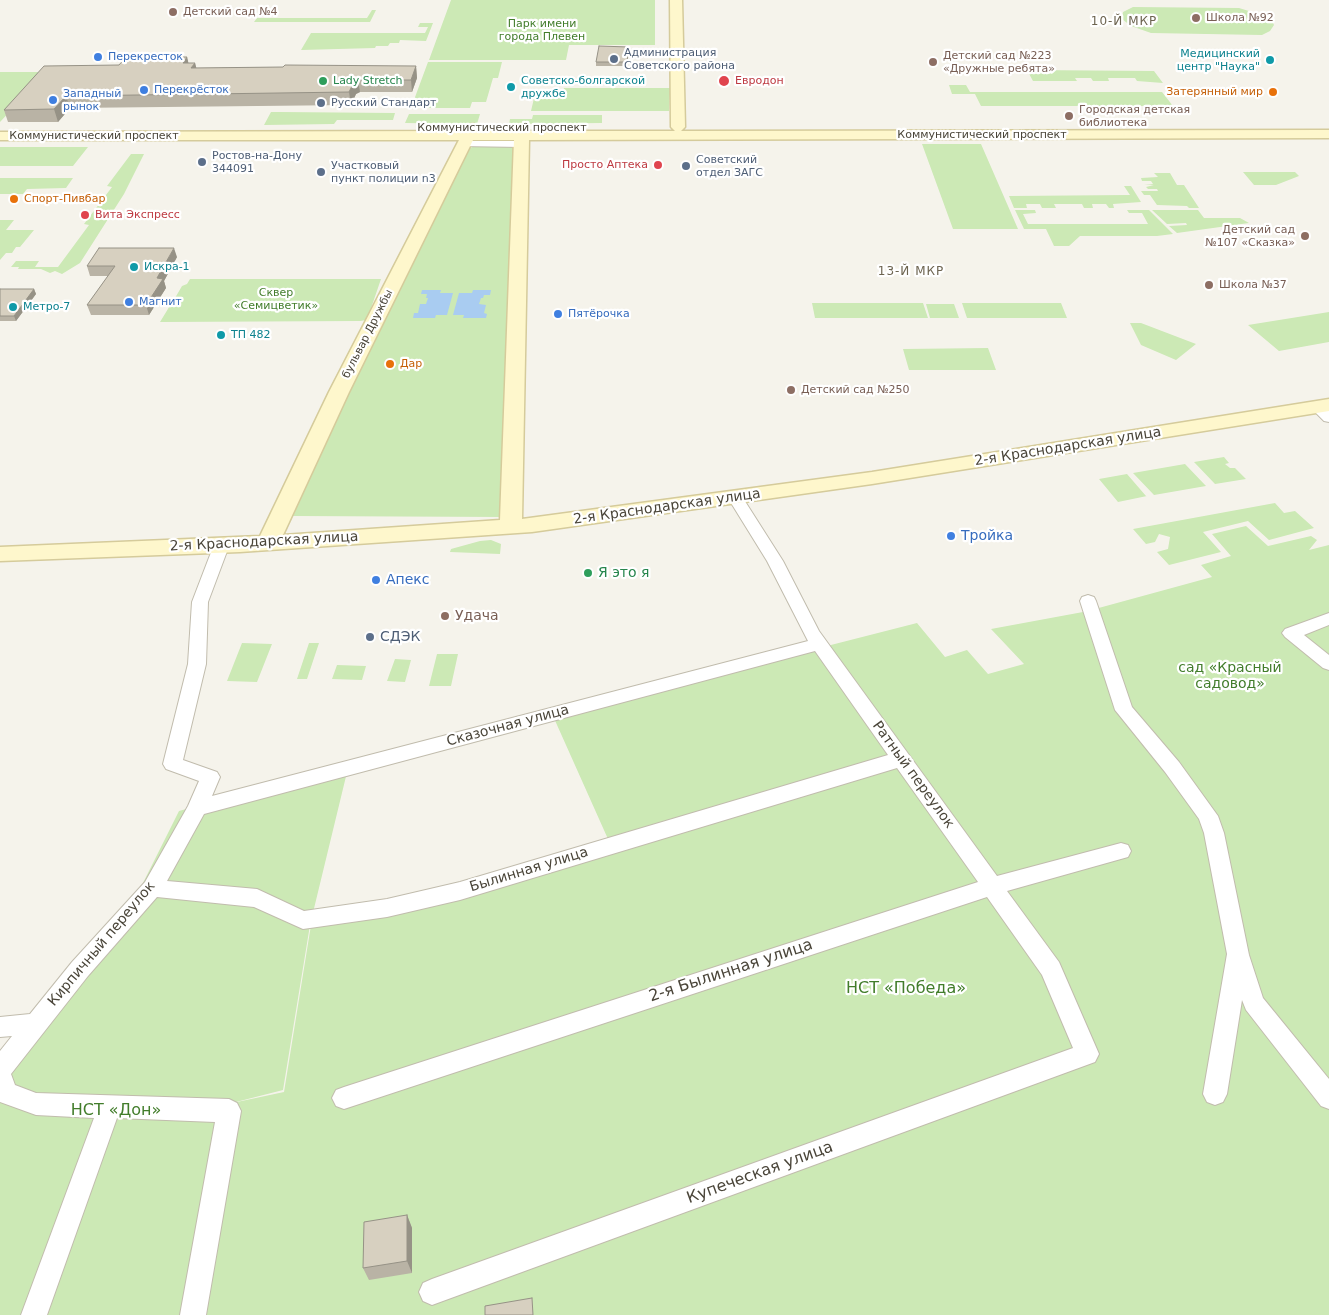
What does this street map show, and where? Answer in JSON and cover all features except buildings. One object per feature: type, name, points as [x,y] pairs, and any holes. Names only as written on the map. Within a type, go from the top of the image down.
[{"type":"street","points":[[666,135],[678,127],[676,0]]},
{"type":"street","name":"Коммунистический проспект","points":[[522,136],[678,127],[694,135]]},
{"type":"street","name":"Коммунистический проспект","points":[[0,136],[1325,136]]},
{"type":"street","name":"бульвар Дружбы","points":[[270,540],[339,392],[468,136]]},
{"type":"street","points":[[512,525],[522,136]]},
{"type":"street","name":"2-я Краснодарская улица","points":[[0,554],[221,546],[270,540],[580,520],[1325,410]]},
{"type":"street","name":"Ратный переулок","points":[[736,498],[775,561],[818,644],[1051,969],[1087,1054]]},
{"type":"street","name":"Кирпичный переулок","points":[[0,1068],[80,969],[152,888],[197,808],[210,777],[173,764],[197,664],[200,602],[221,546]]},
{"type":"street","points":[[1088,601],[1124,710],[1172,767],[1208,816],[1214,834],[1238,954],[1254,1004],[1329,1098]]},
{"type":"street","points":[[1329,619],[1291,633],[1329,664]]},
{"type":"street","name":"Сказочная улица","points":[[197,808],[818,644]]},
{"type":"street","name":"Былинная улица","points":[[152,888],[257,898],[303,920],[387,908],[460,891],[901,759]]},
{"type":"street","name":"2-я Былинная улица","points":[[344,1098],[993,886],[1121,850]]},
{"type":"street","points":[[1215,1094],[1238,954]]},
{"type":"street","points":[[0,1027],[36,1024]]},
{"type":"street","name":"Купеческая улица","points":[[432,1292],[1087,1054]]},
{"type":"street","points":[[0,1076],[7,1093],[36,1104],[229,1111],[193,1315]]},
{"type":"street","points":[[34,1315],[110,1108]]},
{"type":"green space","name":"Парк имени города Плевен","points":[[451,0],[655,0],[655,45],[569,45],[566,60],[429,60]]},
{"type":"green space","name":"Школа №92","points":[[1133,7],[1239,8],[1265,16],[1274,25],[1270,31],[1262,35],[1151,33],[1131,26],[1122,19],[1123,12]]},
{"type":"green space","points":[[372,10],[376,10],[370,22],[254,22],[257,18],[367,18]]},
{"type":"green space","points":[[420,23],[433,23],[426,41],[400,40],[399,43],[390,43],[388,46],[376,46],[375,48],[301,50],[311,33],[425,33],[428,27],[418,27]]},
{"type":"green space","points":[[428,62],[502,62],[498,78],[493,78],[486,102],[472,102],[470,108],[411,108]]},
{"type":"green space","points":[[1027,70],[1154,71],[1163,83],[1137,81],[1135,78],[1108,78],[1109,81],[1075,78],[1077,81],[1033,81]]},
{"type":"green space","points":[[0,72],[37,72],[45,74],[0,122]]},
{"type":"green space","points":[[949,85],[966,85],[970,92],[1162,92],[1173,106],[981,106],[975,94],[952,94]]},
{"type":"green space","points":[[564,88],[670,88],[669,111],[531,111],[535,94],[562,94]]},
{"type":"green space","points":[[271,112],[395,113],[393,120],[337,120],[334,124],[264,125]]},
{"type":"green space","points":[[409,114],[480,114],[477,124],[405,123]]},
{"type":"green space","points":[[533,115],[602,115],[602,123],[509,124],[510,119],[532,119]]},
{"type":"green space","points":[[922,144],[981,144],[1018,229],[953,229]]},
{"type":"green space","points":[[476,146],[516,147],[507,517],[290,516],[466,149]]},
{"type":"green space","points":[[0,147],[88,147],[73,166],[0,166]]},
{"type":"green space","points":[[131,154],[144,154],[124,194],[80,263],[62,274],[55,271],[50,273],[41,269],[18,269],[19,267],[11,267],[16,261],[39,261],[35,267],[58,267],[89,225],[84,224],[112,187],[107,186]]},
{"type":"green space","points":[[1243,172],[1295,172],[1299,176],[1276,185],[1254,185]]},
{"type":"green space","points":[[1154,173],[1170,173],[1177,185],[1184,185],[1199,208],[1157,205],[1150,195],[1144,195],[1141,191],[1158,191],[1157,189],[1148,189],[1146,187],[1154,185],[1144,184],[1153,184],[1151,181],[1142,181],[1141,178],[1158,177]]},
{"type":"green space","points":[[0,178],[73,178],[66,188],[27,189],[23,194],[0,194]]},
{"type":"green space","points":[[1124,186],[1131,186],[1141,202],[1113,204],[1114,208],[1109,208],[1106,204],[1092,204],[1093,208],[1084,208],[1082,204],[1054,204],[1056,208],[1042,208],[1040,204],[1026,204],[1027,208],[1014,208],[1009,196],[1130,195]]},
{"type":"green space","points":[[1015,210],[1035,210],[1036,213],[1023,214],[1028,224],[1148,224],[1142,213],[1129,213],[1127,210],[1149,210],[1173,234],[1157,236],[1080,236],[1069,246],[1054,246],[1046,229],[1024,229]]},
{"type":"green space","points":[[1152,210],[1198,210],[1204,218],[1240,218],[1249,223],[1177,233],[1169,226],[1187,225],[1186,223],[1167,224]]},
{"type":"green space","points":[[0,220],[14,220],[6,230],[34,230],[20,247],[16,247],[12,253],[6,253],[0,260]]},
{"type":"green space","name":"Сквер «Семицветик»","points":[[190,279],[381,279],[367,320],[160,322],[171,304],[176,303],[179,298],[175,298],[182,286],[187,284]]},
{"type":"green space","points":[[812,303],[923,303],[928,318],[815,318]]},
{"type":"green space","points":[[962,303],[1061,303],[1067,318],[967,318]]},
{"type":"green space","points":[[926,304],[954,304],[959,318],[930,318]]},
{"type":"green space","points":[[1329,312],[1329,342],[1279,351],[1248,325]]},
{"type":"green space","points":[[1130,323],[1141,323],[1196,344],[1176,360],[1141,345]]},
{"type":"green space","points":[[988,348],[996,370],[909,370],[903,349]]},
{"type":"green space","points":[[1224,457],[1229,463],[1225,464],[1230,468],[1235,468],[1246,479],[1215,484],[1194,462]]},
{"type":"green space","points":[[1185,464],[1206,486],[1154,495],[1133,473]]},
{"type":"green space","points":[[1127,474],[1147,496],[1118,502],[1099,479]]},
{"type":"green space","points":[[1275,503],[1284,513],[1295,511],[1314,528],[1269,540],[1248,521],[1203,532],[1221,552],[1169,565],[1157,552],[1168,549],[1170,537],[1159,534],[1155,542],[1146,544],[1133,529]]},
{"type":"green space","name":"сад «Красный садовод»","points":[[1246,526],[1268,546],[1311,536],[1317,540],[1309,550],[1329,545],[1329,1089],[1264,1008],[1240,937],[1217,822],[1127,708],[1095,609],[1212,577],[1201,565],[1231,556],[1212,534]]},
{"type":"green space","points":[[491,540],[501,544],[500,554],[450,552],[451,549]]},
{"type":"green space","name":"НСТ «Победа»","points":[[1083,612],[1120,710],[1204,816],[1248,1002],[1329,1102],[1329,1315],[199,1315],[237,1102],[284,1092],[311,925],[612,848],[553,716],[917,623],[945,657],[967,650],[988,674],[1024,664],[991,629]]},
{"type":"green space","points":[[242,643],[272,644],[257,682],[227,681]]},
{"type":"green space","points":[[309,643],[319,643],[307,679],[297,679]]},
{"type":"green space","points":[[437,654],[458,654],[451,686],[429,686]]},
{"type":"green space","points":[[395,659],[411,660],[405,682],[387,681]]},
{"type":"green space","points":[[337,665],[366,666],[362,680],[332,679]]},
{"type":"green space","name":"НСТ «Дон»","points":[[349,764],[310,925],[283,1090],[236,1102],[198,1315],[0,1315],[0,1071],[142,885],[179,811]]},
{"type":"water","points":[[422,290],[441,290],[440,293],[453,293],[447,315],[436,315],[435,318],[413,318],[414,313],[418,313],[420,304],[426,304],[428,298],[426,298],[427,294],[421,294]]},
{"type":"water","points":[[473,290],[491,290],[490,295],[484,295],[479,304],[486,305],[484,313],[487,314],[486,318],[463,318],[464,315],[453,315],[459,293],[472,293]]},
{"type":"place","name":"Детский сад №4","points":[[173,12]]},
{"type":"place","name":"Школа №92","points":[[1196,18]]},
{"type":"place","name":"Перекресток","points":[[98,57]]},
{"type":"place","name":"Администрация Советского района","points":[[614,59]]},
{"type":"place","name":"Медицинский центр \"Наука\"","points":[[1270,60]]},
{"type":"place","name":"Детский сад №223 «Дружные ребята»","points":[[933,62]]},
{"type":"place","name":"Lady Stretch","points":[[323,81]]},
{"type":"place","name":"Евродон","points":[[724,81]]},
{"type":"place","name":"Советско-болгарской дружбе","points":[[511,87]]},
{"type":"place","name":"Перекрёсток","points":[[144,90]]},
{"type":"place","name":"Затерянный мир","points":[[1273,92]]},
{"type":"place","name":"Западный рынок","points":[[53,100]]},
{"type":"place","name":"Русский Стандарт","points":[[321,103]]},
{"type":"place","name":"Городская детская библиотека","points":[[1069,116]]},
{"type":"place","name":"Ростов-на-Дону 344091","points":[[202,162]]},
{"type":"place","name":"Просто Аптека","points":[[658,165]]},
{"type":"place","name":"Советский отдел ЗАГС","points":[[686,166]]},
{"type":"place","name":"Участковый пункт полиции n3","points":[[321,172]]},
{"type":"place","name":"Спорт-Пивбар","points":[[14,199]]},
{"type":"place","name":"Вита Экспресс","points":[[85,215]]},
{"type":"place","name":"Детский сад №107 «Сказка»","points":[[1305,236]]},
{"type":"place","name":"Искра-1","points":[[134,267]]},
{"type":"place","name":"Школа №37","points":[[1209,285]]},
{"type":"place","name":"Магнит","points":[[129,302]]},
{"type":"place","name":"Метро-7","points":[[13,307]]},
{"type":"place","name":"Пятёрочка","points":[[558,314]]},
{"type":"place","name":"ТП 482","points":[[221,335]]},
{"type":"place","name":"Дар","points":[[390,364]]},
{"type":"place","name":"Детский сад №250","points":[[791,390]]},
{"type":"place","name":"Тройка","points":[[951,536]]},
{"type":"place","name":"Я это я","points":[[588,573]]},
{"type":"place","name":"Апекс","points":[[376,580]]},
{"type":"place","name":"Удача","points":[[445,616]]},
{"type":"place","name":"СДЭК","points":[[370,637]]},
{"type":"district","name":"10-Й МКР","points":[[1124,22]]},
{"type":"district","name":"13-Й МКР","points":[[911,272]]}]
